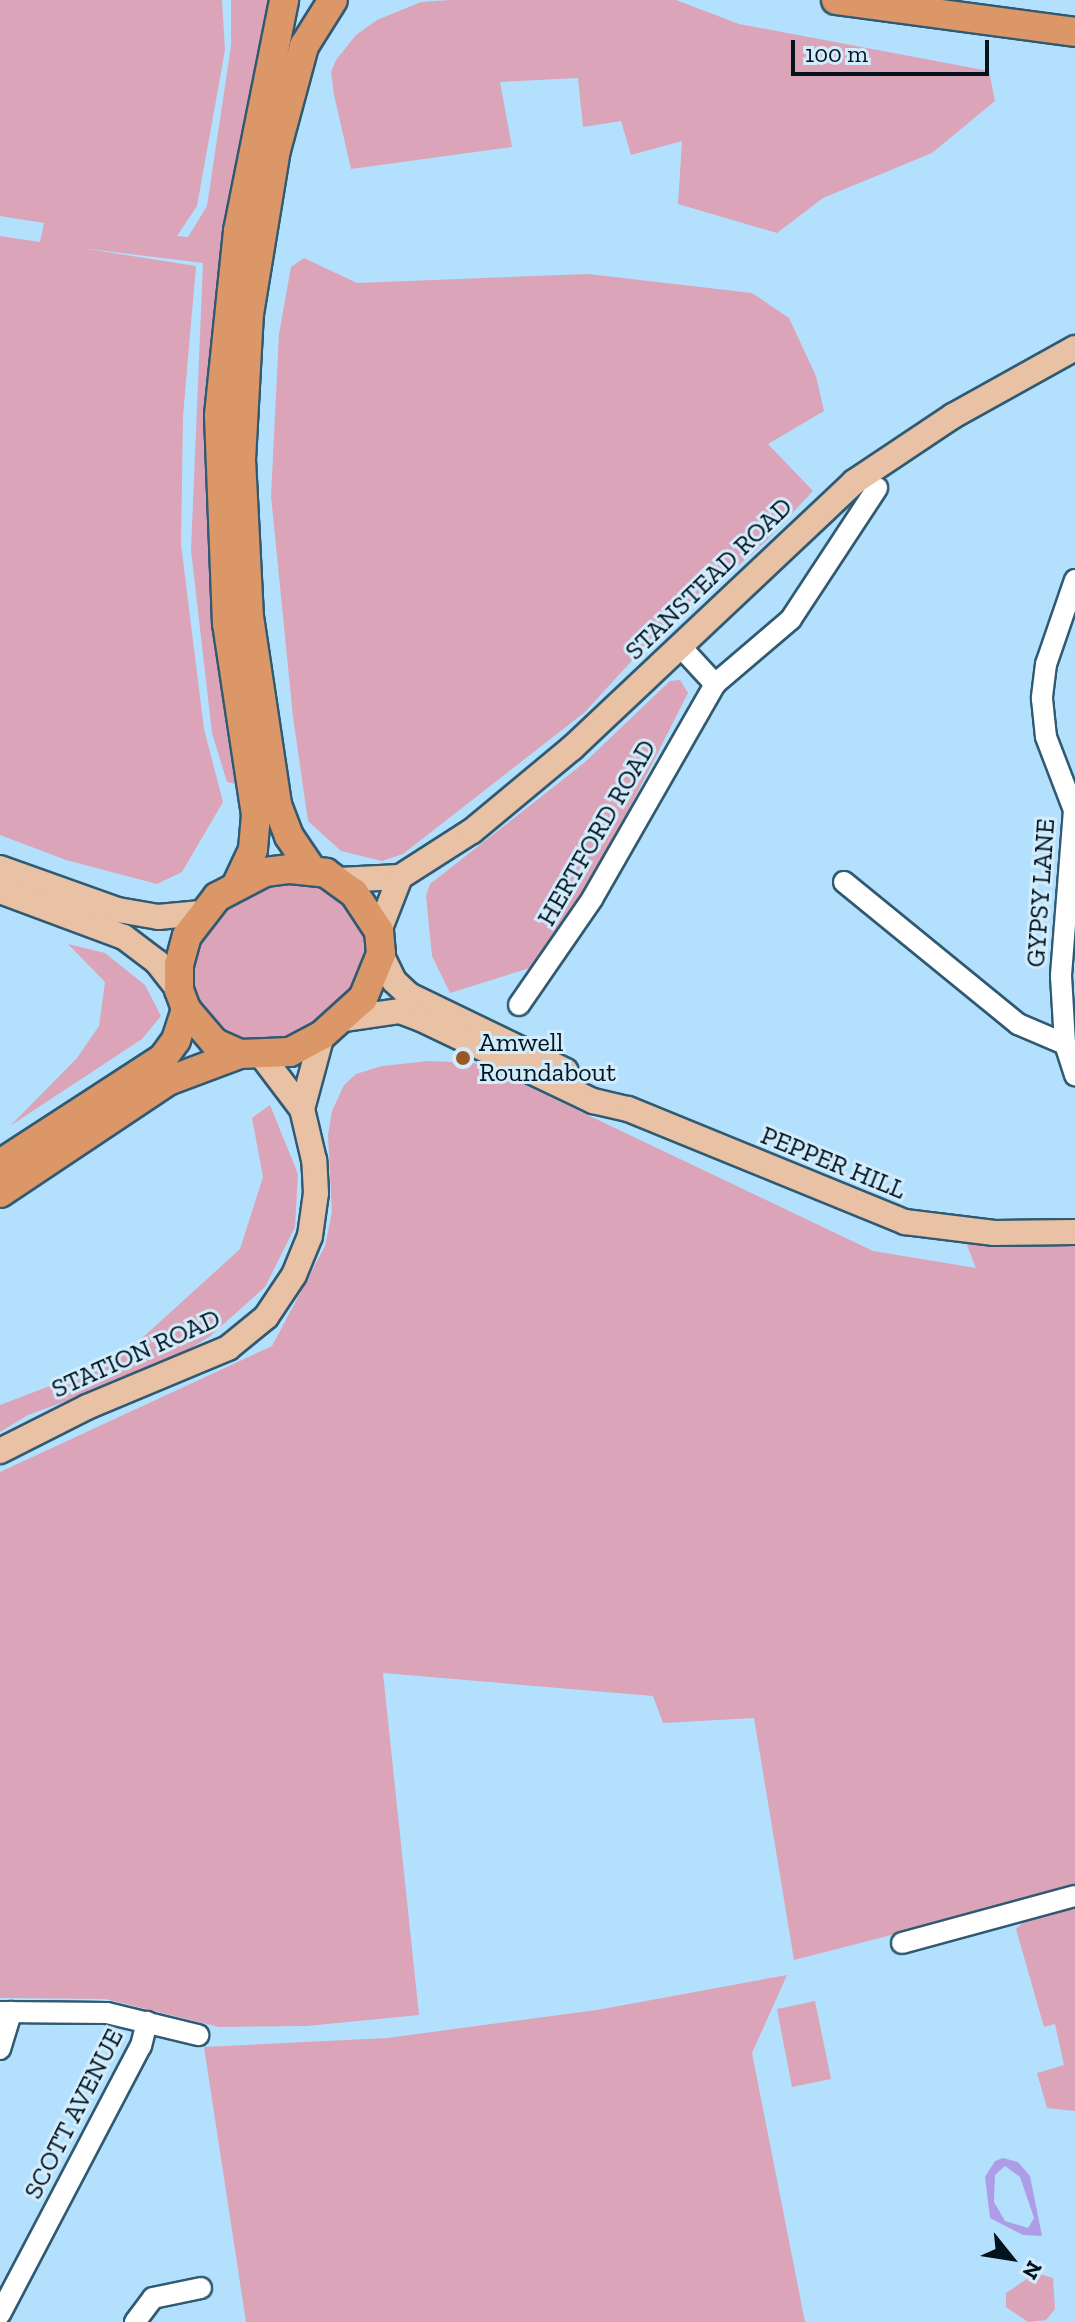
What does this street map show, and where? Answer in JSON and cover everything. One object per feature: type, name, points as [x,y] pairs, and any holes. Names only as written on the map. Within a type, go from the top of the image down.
[{"type":"highway","points":[[237,884],[253,849],[256,815],[226,611],[219,415],[238,231],[284,0]]},
{"type":"highway","points":[[0,1193],[168,1081],[250,1055],[290,1052],[333,1027],[363,998],[380,942],[369,911],[325,875],[289,836],[277,804],[249,617],[241,460],[249,314],[273,164],[304,46],[333,0]]},
{"type":"highway","points":[[836,0],[1075,32]]},
{"type":"highway","points":[[955,0],[1075,24]]},
{"type":"highway","points":[[0,1164],[163,1058],[176,1040],[182,1000],[183,950],[201,913],[237,884],[265,872],[325,875]]},
{"type":"highway","points":[[182,1000],[215,1043],[250,1055]]},
{"type":"main road","name":"STANSTEAD ROAD","points":[[400,877],[520,792],[680,646],[807,524],[881,462],[1075,348]]},
{"type":"main road","points":[[0,868],[118,910],[158,917],[201,913]]},
{"type":"main road","points":[[325,875],[400,877],[380,942]]},
{"type":"main road","points":[[0,891],[124,937],[157,962],[182,1000]]},
{"type":"main road","name":"PEPPER HILL","points":[[380,942],[394,981],[409,995],[596,1086],[628,1109]]},
{"type":"main road","name":"PEPPER HILL","points":[[333,1027],[400,1011],[593,1101],[628,1109],[905,1222],[979,1232],[1075,1232]]},
{"type":"main road","name":"STATION ROAD","points":[[302,1109],[333,1027]]},
{"type":"main road","name":"STATION ROAD","points":[[0,1451],[87,1407],[228,1348],[266,1317],[294,1275],[310,1236],[315,1171],[302,1109],[250,1055]]},
{"type":"street","name":"HERTFORD ROAD","points":[[519,1005],[599,888],[715,684],[791,619],[877,488]]},
{"type":"street","name":"GYPSY LANE","points":[[1075,580],[1046,664],[1042,699],[1046,737],[1070,796],[1075,825],[1062,947],[1065,1044],[1075,1075]]},
{"type":"street","points":[[680,646],[715,684]]},
{"type":"street","points":[[844,882],[1018,1024],[1065,1044]]},
{"type":"street","points":[[902,1943],[1075,1896]]},
{"type":"street","points":[[0,2049],[6,2012],[71,2009],[147,2022],[198,2035]]},
{"type":"street","name":"SCOTT AVENUE","points":[[0,2314],[141,2046],[147,2022]]},
{"type":"street","points":[[135,2322],[153,2298],[201,2288]]},
{"type":"shaded area","points":[[0,0],[222,0],[225,50],[197,206],[177,236],[188,237],[207,206],[231,46],[231,0],[273,0],[254,75],[232,205],[236,784],[227,782],[212,733],[191,550],[203,263],[81,248],[196,266],[183,416],[181,544],[204,729],[223,802],[182,872],[157,884],[66,860],[0,835],[0,236],[40,242],[44,223],[0,216]]},
{"type":"shaded area","points":[[676,0],[739,24],[989,71],[995,101],[932,153],[823,198],[777,233],[678,204],[682,141],[631,155],[621,121],[583,127],[578,78],[500,82],[512,147],[351,169],[334,95],[331,72],[336,60],[356,35],[377,20],[421,2]]},
{"type":"shaded area","points":[[304,258],[357,283],[588,274],[752,293],[789,318],[816,376],[824,411],[768,444],[813,491],[766,541],[637,655],[585,712],[403,854],[382,861],[341,851],[308,821],[293,717],[271,496],[279,334],[291,267]]},
{"type":"shaded area","points":[[680,680],[688,693],[595,876],[533,967],[450,993],[432,956],[426,896],[430,884],[584,763],[670,681]]},
{"type":"shaded area","points":[[277,876],[338,890],[366,930],[369,953],[360,987],[298,1040],[239,1043],[200,1015],[186,968],[211,912]]},
{"type":"shaded area","points":[[68,944],[105,953],[145,985],[161,1016],[142,1039],[10,1126],[77,1058],[99,1026],[105,982]]},
{"type":"shaded area","points":[[428,1061],[474,1063],[506,1076],[873,1251],[976,1268],[966,1243],[1075,1245],[1075,1888],[794,1960],[754,1718],[663,1723],[653,1696],[383,1673],[419,2015],[307,2026],[219,2027],[105,1999],[0,1998],[0,1472],[272,1346],[325,1246],[332,1212],[328,1135],[332,1111],[344,1085],[356,1074],[382,1066]]},
{"type":"shaded area","points":[[270,1105],[298,1174],[295,1227],[265,1287],[209,1337],[160,1367],[28,1415],[0,1432],[0,1405],[118,1360],[240,1249],[263,1177],[252,1118]]},
{"type":"shaded area","points":[[1075,1902],[1075,2111],[1047,2108],[1037,2073],[1064,2065],[1055,2024],[1044,2027],[1016,1929],[1032,1914]]},
{"type":"shaded area","points":[[787,1975],[752,2053],[805,2322],[246,2322],[204,2047],[387,2038],[597,2010]]},
{"type":"shaded area","points":[[815,2001],[831,2079],[792,2087],[777,2009]]},
{"type":"shaded area","points":[[1003,2158],[1018,2162],[1030,2176],[1042,2236],[1023,2235],[990,2218],[985,2177],[995,2161]],"holes":[[[1005,2166],[1020,2177],[1034,2218],[1028,2228],[1005,2221],[994,2202],[995,2175]]]},
{"type":"shaded area","points":[[1036,2273],[1053,2278],[1055,2309],[1046,2320],[1028,2322],[1006,2307],[1006,2293]]},
{"type":"place","name":"Amwell Roundabout","points":[[463,1058]]}]
